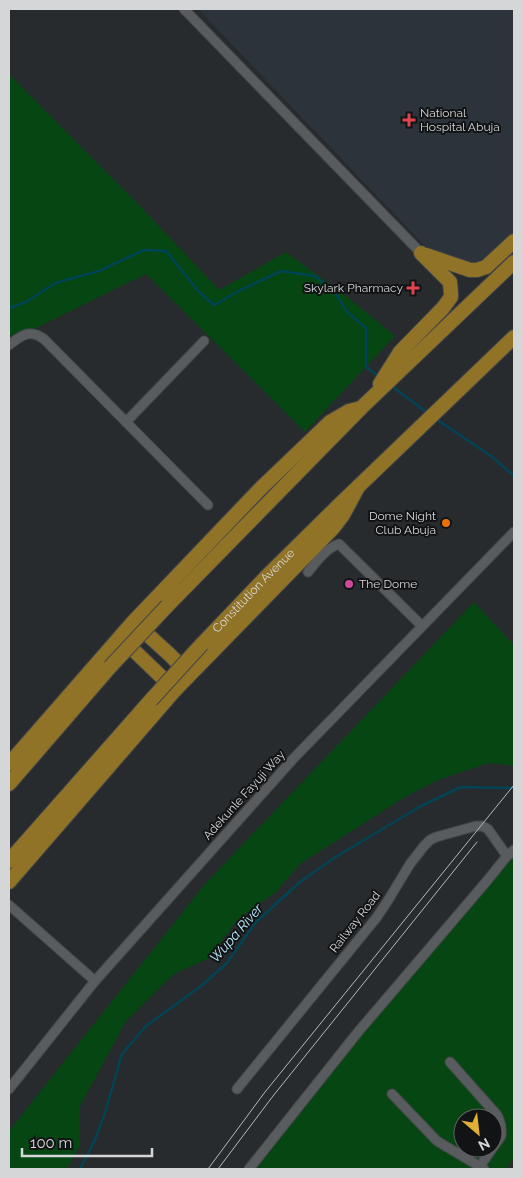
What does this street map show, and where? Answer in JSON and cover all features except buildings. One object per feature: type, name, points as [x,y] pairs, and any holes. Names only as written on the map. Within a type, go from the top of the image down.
[{"type":"main road","points":[[421,253],[470,270],[477,270],[486,267],[514,241]]},
{"type":"main road","points":[[9,764],[133,622],[261,488],[330,422],[349,410],[366,404],[400,352],[448,301],[451,294],[451,286],[447,279],[421,253]]},
{"type":"main road","points":[[9,784],[167,606],[366,404],[514,262]]},
{"type":"main road","name":"Constitution Avenue","points":[[9,861],[151,700],[268,575],[413,434],[509,345],[514,337]]},
{"type":"main road","points":[[9,882],[175,690],[333,528],[343,515],[358,487]]},
{"type":"main road","points":[[133,622],[190,674]]},
{"type":"main road","points":[[120,637],[175,690]]},
{"type":"street","points":[[184,9],[421,253]]},
{"type":"street","points":[[9,346],[24,335],[32,333],[38,335],[208,504]]},
{"type":"street","points":[[126,422],[204,341]]},
{"type":"street","name":"Adekunle Fayuji Way","points":[[9,1089],[95,981],[293,759],[511,536]]},
{"type":"street","points":[[308,572],[332,547],[339,544],[422,626]]},
{"type":"street","name":"Railway Road","points":[[237,1089],[376,917],[410,864],[424,846],[436,837],[476,826],[488,829],[510,853],[358,1032],[249,1169]]},
{"type":"street","points":[[9,905],[95,981]]},
{"type":"street","points":[[392,1094],[437,1141],[481,1168],[500,1136],[502,1130],[500,1122],[497,1115],[450,1062]]},
{"type":"shaded area","name":"National Hospital Abuja","points":[[198,9],[514,9],[514,232],[478,267],[425,246]]},
{"type":"green space","points":[[9,74],[141,207],[219,290],[286,252],[350,299],[395,336],[305,432],[146,274],[34,329],[9,336]]},
{"type":"green space","points":[[474,602],[514,645],[514,766],[489,763],[438,780],[405,797],[300,864],[276,892],[238,919],[209,958],[174,974],[126,1021],[80,1106],[80,1145],[67,1169],[9,1169],[9,1131],[205,884]]},
{"type":"green space","points":[[514,850],[514,1158],[506,1169],[249,1169]]},
{"type":"waterway","points":[[9,308],[26,302],[55,283],[99,271],[144,250],[166,251],[199,292],[214,305],[281,271],[315,276],[336,294],[347,312],[366,328],[366,367],[380,377]]},
{"type":"waterway","points":[[390,385],[428,413]]},
{"type":"waterway","points":[[436,419],[491,456],[514,476]]},
{"type":"waterway","name":"Wupa River","points":[[80,1169],[94,1142],[104,1116],[122,1054],[146,1026],[201,986],[227,963],[255,923],[300,882],[334,858],[421,806],[461,787],[514,788]]},
{"type":"tram line","points":[[208,1169],[265,1092],[514,785]]},
{"type":"tram line","points":[[218,1169],[273,1096],[477,842]]},
{"type":"place","name":"National Hospital Abuja","points":[[409,120]]},
{"type":"place","name":"Skylark Pharmacy","points":[[413,288]]},
{"type":"place","name":"Dome Night Club Abuja","points":[[446,523]]},
{"type":"place","name":"The Dome","points":[[349,584]]}]
